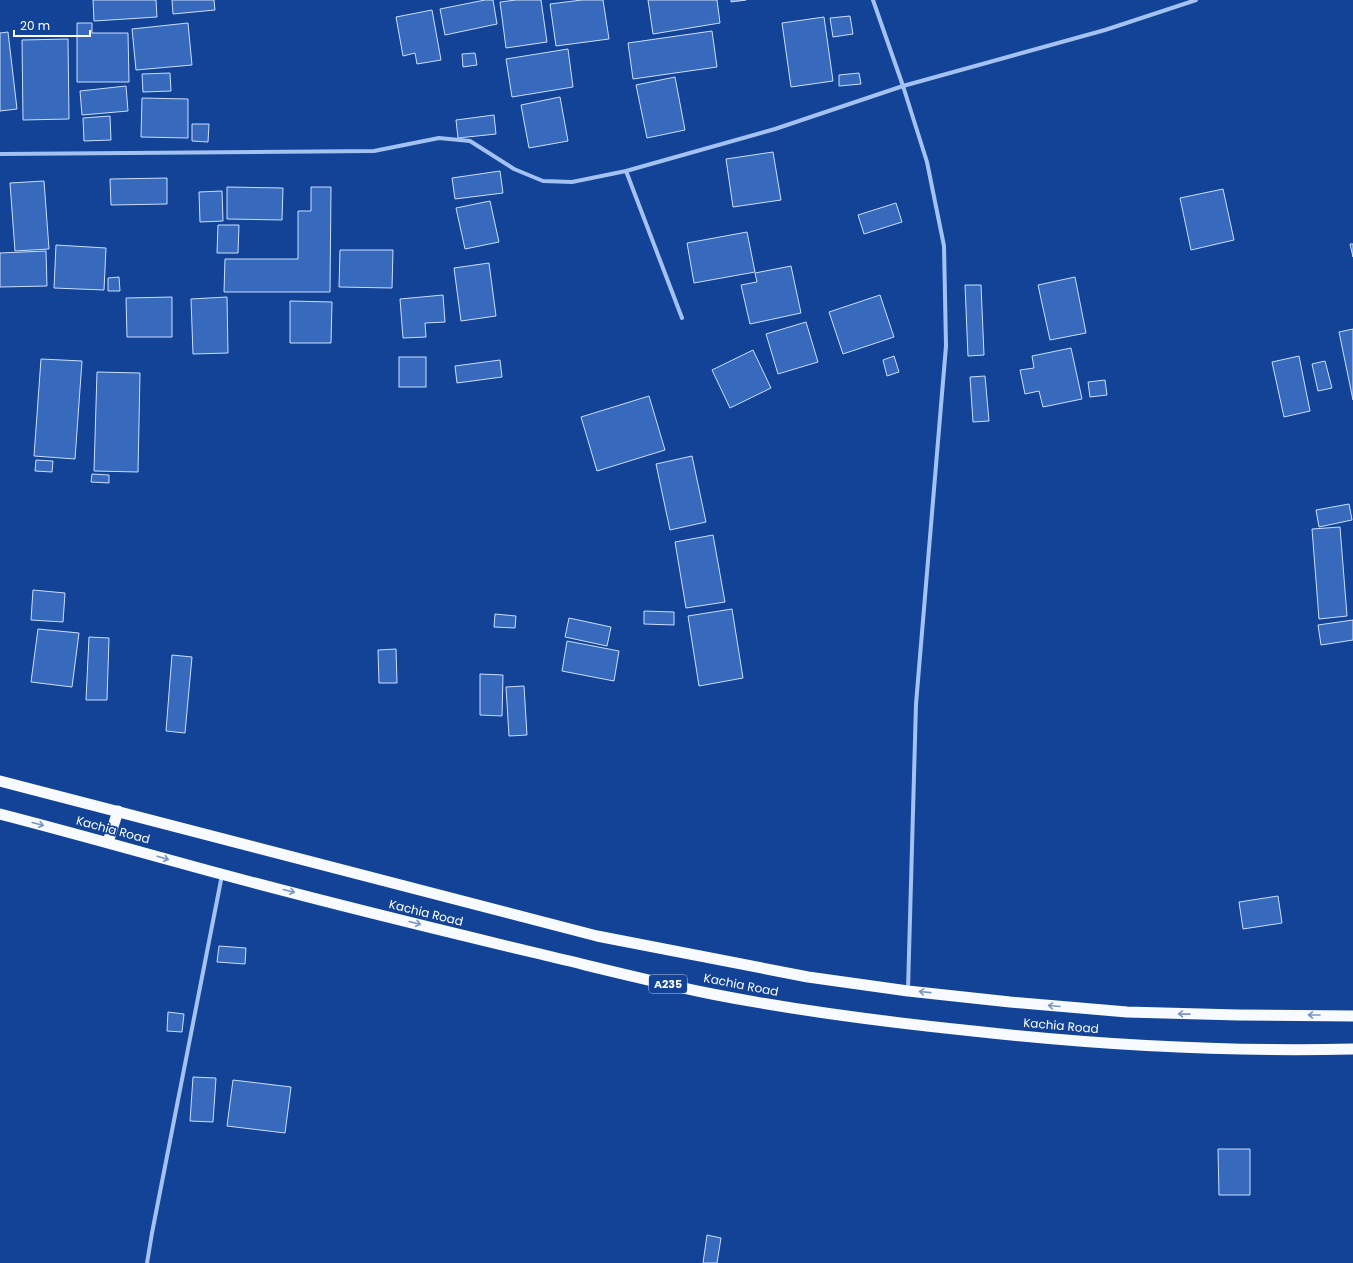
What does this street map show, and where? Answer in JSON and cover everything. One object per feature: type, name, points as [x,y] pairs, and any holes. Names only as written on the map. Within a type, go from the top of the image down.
[{"type":"highway","name":"Kachia Road","points":[[0,781],[598,936],[808,977],[908,991],[1010,1002],[1127,1012],[1353,1016]]},
{"type":"highway","points":[[108,842],[118,811]]},
{"type":"highway","name":"Kachia Road","points":[[0,814],[222,874],[470,938],[711,994],[806,1010],[907,1024],[1101,1043],[1214,1049],[1353,1049]]},
{"type":"street","points":[[873,0],[903,86],[927,162],[944,246],[946,346],[916,704],[908,991]]},
{"type":"street","points":[[0,154],[374,151],[439,138],[470,141],[514,169],[543,181],[572,182],[626,171],[775,129],[903,86],[1105,30],[1196,0]]},
{"type":"street","points":[[626,171],[682,318]]},
{"type":"street","points":[[147,1263],[222,874]]},
{"type":"building","points":[[93,0],[156,0],[157,17],[94,21]]},
{"type":"building","points":[[172,0],[214,0],[215,10],[173,14]]},
{"type":"building","points":[[485,0],[493,0],[497,24],[445,35],[440,9]]},
{"type":"building","points":[[516,0],[541,0],[547,42],[506,48],[500,2]]},
{"type":"building","points":[[582,0],[603,0],[609,39],[556,46],[550,4]]},
{"type":"building","points":[[648,0],[717,0],[720,23],[653,34]]},
{"type":"building","points":[[731,0],[746,0],[731,2]]},
{"type":"building","points":[[432,10],[441,60],[417,64],[415,53],[403,56],[396,17]]},
{"type":"building","points":[[850,16],[853,34],[833,37],[830,18]]},
{"type":"building","points":[[824,17],[833,81],[791,87],[782,23]]},
{"type":"building","points":[[77,23],[92,23],[92,33],[128,33],[129,82],[77,82]]},
{"type":"building","points":[[188,23],[192,65],[136,70],[132,29]]},
{"type":"building","points":[[712,31],[717,67],[633,79],[628,43]]},
{"type":"building","points":[[8,32],[17,109],[0,111],[0,33]]},
{"type":"building","points":[[68,39],[69,119],[23,120],[22,40]]},
{"type":"building","points":[[568,49],[573,87],[512,97],[506,59]]},
{"type":"building","points":[[475,53],[477,65],[463,67],[462,54]]},
{"type":"building","points":[[170,73],[171,91],[143,92],[142,74]]},
{"type":"building","points":[[859,73],[861,84],[839,86],[839,75]]},
{"type":"building","points":[[675,77],[685,130],[647,138],[636,85]]},
{"type":"building","points":[[126,86],[128,111],[82,115],[80,91]]},
{"type":"building","points":[[560,97],[568,141],[529,148],[521,105]]},
{"type":"building","points":[[142,98],[188,99],[188,138],[141,137]]},
{"type":"building","points":[[494,115],[496,134],[458,138],[456,120]]},
{"type":"building","points":[[110,116],[111,140],[84,141],[83,118]]},
{"type":"building","points":[[192,124],[209,124],[208,142],[192,141]]},
{"type":"building","points":[[773,152],[781,200],[733,207],[726,159]]},
{"type":"building","points":[[500,171],[503,193],[455,199],[452,178]]},
{"type":"building","points":[[167,178],[167,204],[111,205],[110,179]]},
{"type":"building","points":[[44,181],[49,249],[15,251],[10,183]]},
{"type":"building","points":[[227,187],[283,188],[282,220],[227,219]]},
{"type":"building","points":[[311,187],[331,187],[330,292],[224,292],[225,259],[298,259],[298,211],[311,211]]},
{"type":"building","points":[[1223,189],[1234,240],[1191,250],[1180,198]]},
{"type":"building","points":[[222,191],[223,221],[200,222],[199,192]]},
{"type":"building","points":[[490,201],[499,242],[465,249],[456,208]]},
{"type":"building","points":[[896,203],[902,222],[864,234],[858,215]]},
{"type":"building","points":[[218,225],[239,225],[238,253],[217,253]]},
{"type":"building","points":[[747,232],[755,272],[694,283],[687,243]]},
{"type":"building","points":[[1350,244],[1353,244],[1353,257]]},
{"type":"building","points":[[56,245],[106,248],[104,290],[54,288]]},
{"type":"building","points":[[340,250],[393,250],[392,288],[339,287]]},
{"type":"building","points":[[46,251],[47,286],[0,287],[0,253]]},
{"type":"building","points":[[489,263],[496,316],[461,321],[454,268]]},
{"type":"building","points":[[791,266],[801,313],[750,324],[741,285],[757,282],[755,273]]},
{"type":"building","points":[[119,277],[120,291],[108,291],[108,278]]},
{"type":"building","points":[[1075,277],[1086,333],[1050,340],[1038,285]]},
{"type":"building","points":[[965,285],[981,285],[984,355],[968,356]]},
{"type":"building","points":[[443,295],[445,322],[425,323],[426,337],[403,338],[400,299]]},
{"type":"building","points":[[880,295],[894,337],[843,354],[829,312]]},
{"type":"building","points":[[172,297],[172,337],[127,337],[126,298]]},
{"type":"building","points":[[227,297],[228,353],[193,354],[191,299]]},
{"type":"building","points":[[290,301],[332,302],[331,343],[290,343]]},
{"type":"building","points":[[806,322],[818,362],[778,374],[766,334]]},
{"type":"building","points":[[1353,329],[1353,400],[1339,332]]},
{"type":"building","points":[[1071,348],[1082,399],[1043,407],[1039,391],[1025,394],[1020,370],[1034,368],[1032,356]]},
{"type":"building","points":[[753,350],[771,388],[730,408],[712,370]]},
{"type":"building","points":[[894,356],[899,372],[887,376],[883,360]]},
{"type":"building","points":[[1299,356],[1310,411],[1284,417],[1272,362]]},
{"type":"building","points":[[399,357],[426,357],[426,387],[399,387]]},
{"type":"building","points":[[41,359],[82,361],[75,459],[34,456]]},
{"type":"building","points":[[500,360],[502,377],[457,383],[455,366]]},
{"type":"building","points":[[1325,361],[1332,388],[1318,391],[1312,364]]},
{"type":"building","points":[[97,372],[140,373],[138,472],[94,471]]},
{"type":"building","points":[[985,376],[989,421],[973,422],[970,377]]},
{"type":"building","points":[[1105,380],[1107,395],[1090,397],[1088,382]]},
{"type":"building","points":[[649,396],[665,450],[597,471],[581,417]]},
{"type":"building","points":[[692,456],[706,522],[670,530],[656,464]]},
{"type":"building","points":[[36,460],[53,461],[52,472],[35,471]]},
{"type":"building","points":[[92,474],[109,475],[109,483],[91,482]]},
{"type":"building","points":[[1349,504],[1352,520],[1319,527],[1316,510]]},
{"type":"building","points":[[1340,527],[1347,616],[1319,619],[1312,529]]},
{"type":"building","points":[[713,535],[725,602],[686,608],[675,542]]},
{"type":"building","points":[[33,590],[65,593],[63,622],[31,620]]},
{"type":"building","points":[[732,609],[743,678],[699,686],[688,616]]},
{"type":"building","points":[[644,611],[674,612],[674,625],[644,624]]},
{"type":"building","points":[[495,614],[516,616],[515,628],[494,627]]},
{"type":"building","points":[[569,618],[611,627],[607,646],[565,637]]},
{"type":"building","points":[[1353,620],[1353,640],[1321,645],[1318,625]]},
{"type":"building","points":[[38,629],[79,633],[72,687],[31,682]]},
{"type":"building","points":[[89,637],[109,638],[107,700],[86,700]]},
{"type":"building","points":[[567,641],[619,651],[614,681],[562,671]]},
{"type":"building","points":[[396,649],[397,683],[379,683],[378,650]]},
{"type":"building","points":[[172,655],[192,657],[185,733],[166,731]]},
{"type":"building","points":[[480,674],[503,675],[502,716],[480,715]]},
{"type":"building","points":[[524,686],[527,735],[509,736],[506,687]]},
{"type":"building","points":[[1278,896],[1282,923],[1243,929],[1239,902]]},
{"type":"building","points":[[219,946],[246,948],[245,964],[217,962]]},
{"type":"building","points":[[168,1012],[184,1014],[182,1032],[167,1031]]},
{"type":"building","points":[[193,1077],[216,1078],[213,1122],[190,1121]]},
{"type":"building","points":[[233,1080],[291,1087],[285,1133],[227,1126]]},
{"type":"building","points":[[1218,1149],[1250,1149],[1250,1195],[1219,1195]]},
{"type":"building","points":[[707,1235],[721,1238],[717,1263],[703,1263]]}]
